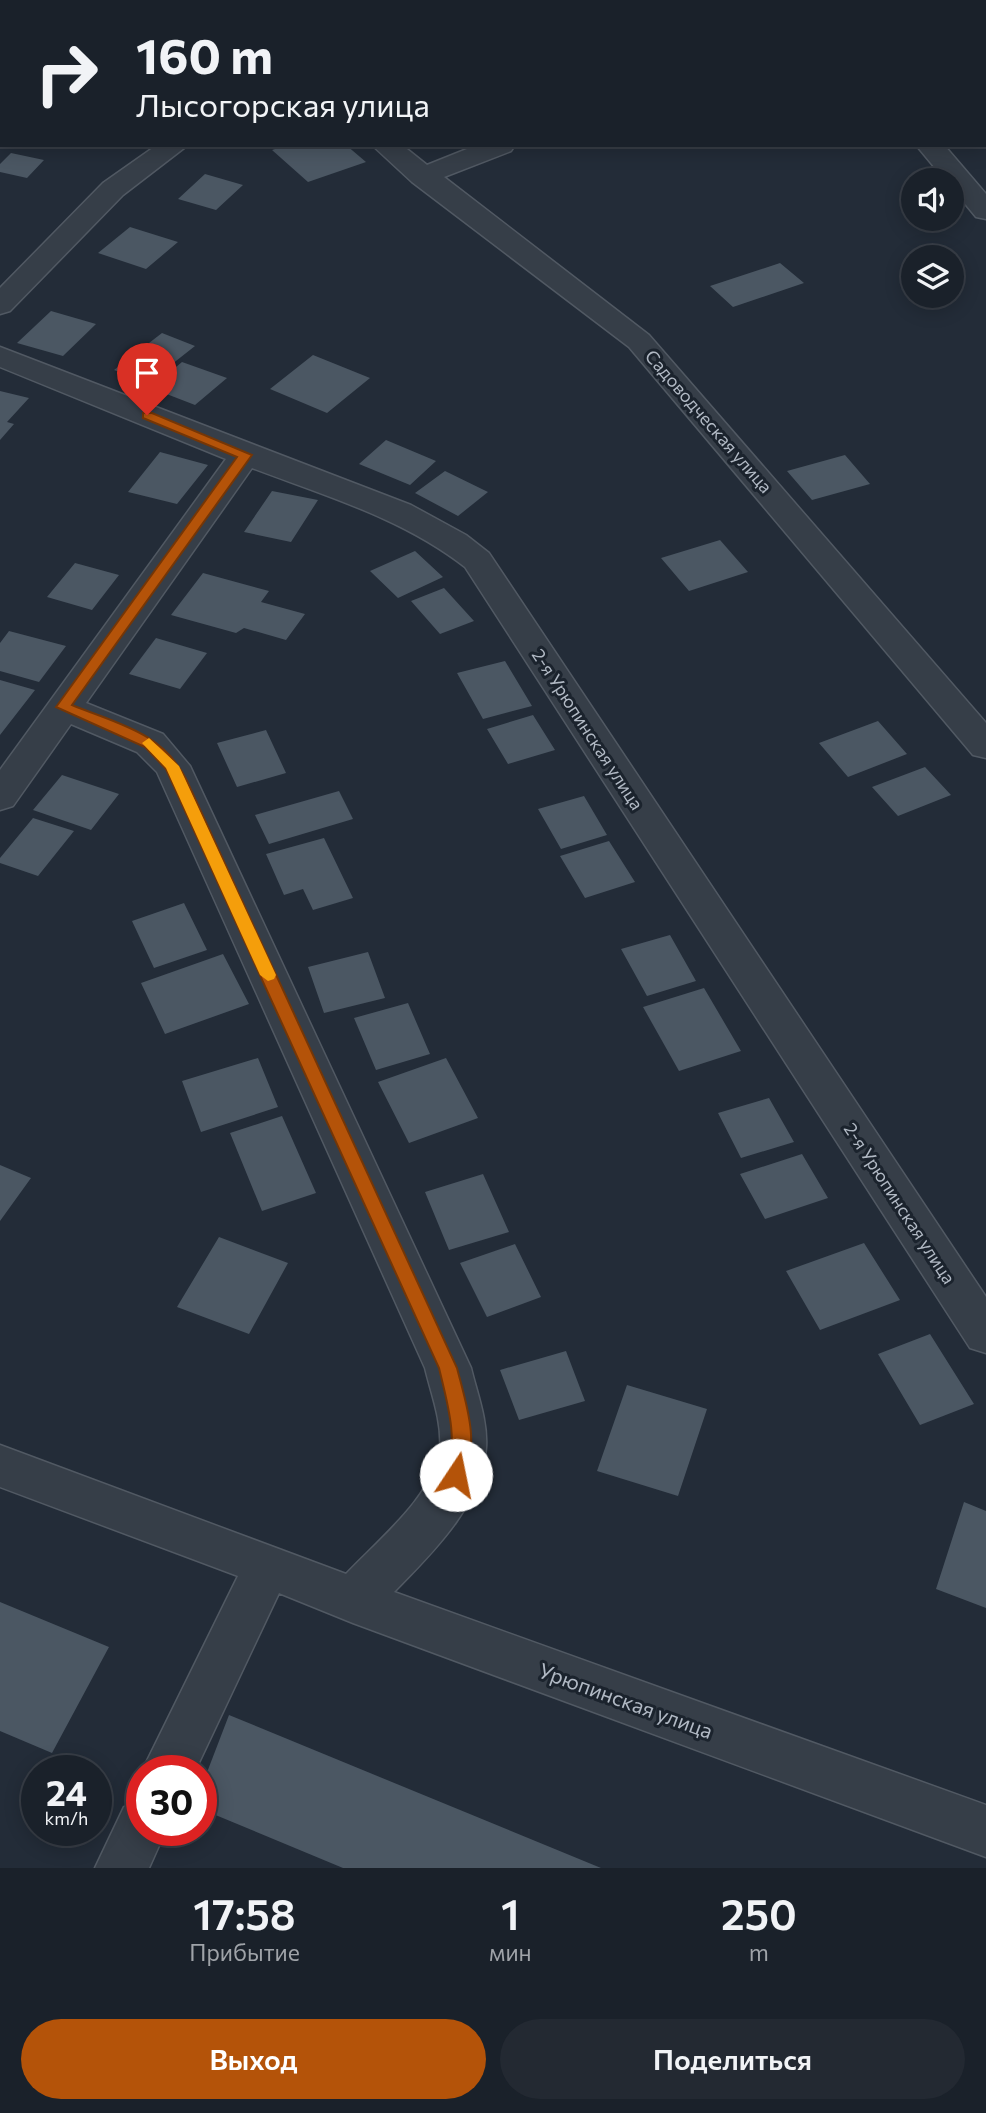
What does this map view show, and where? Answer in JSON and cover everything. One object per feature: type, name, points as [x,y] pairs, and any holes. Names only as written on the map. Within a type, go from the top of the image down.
[{"type":"street","points":[[0,305],[113,189],[172,147]]},
{"type":"street","name":"Садоводческая улица","points":[[387,147],[639,341],[986,746]]},
{"type":"street","points":[[422,176],[497,147]]},
{"type":"street","points":[[931,147],[986,211]]},
{"type":"street","name":"2-я Урюпинская улица","points":[[0,356],[414,520],[463,547],[477,560],[986,1334]]},
{"type":"street","points":[[0,797],[245,455]]},
{"type":"street","points":[[63,707],[150,743],[172,766],[448,1368],[462,1426],[463,1451],[456,1475],[435,1511],[353,1600]]},
{"type":"street","name":"Урюпинская улица","points":[[0,1466],[268,1565],[353,1600],[986,1831]]},
{"type":"street","points":[[176,1755],[268,1565]]},
{"type":"street","points":[[121,1868],[132,1846]]},
{"type":"building","points":[[281,147],[348,147],[366,162],[308,182],[272,150]]},
{"type":"building","points":[[11,153],[44,160],[27,178],[0,172],[0,164]]},
{"type":"building","points":[[205,174],[243,185],[216,210],[178,199]]},
{"type":"building","points":[[130,227],[178,242],[146,269],[98,253]]},
{"type":"building","points":[[780,263],[804,283],[733,307],[710,286]]},
{"type":"building","points":[[51,311],[96,324],[63,356],[17,343]]},
{"type":"building","points":[[162,333],[195,346],[148,383],[114,370]]},
{"type":"building","points":[[313,355],[370,378],[327,413],[270,389]]},
{"type":"building","points":[[182,362],[227,378],[195,405],[151,388]]},
{"type":"building","points":[[0,391],[29,398],[7,422],[14,424],[0,440]]},
{"type":"building","points":[[386,440],[436,461],[410,485],[359,464]]},
{"type":"building","points":[[160,452],[208,465],[177,504],[128,492]]},
{"type":"building","points":[[845,455],[870,484],[812,500],[787,471]]},
{"type":"building","points":[[445,471],[488,492],[458,516],[415,493]]},
{"type":"building","points":[[272,491],[318,500],[291,542],[244,532]]},
{"type":"building","points":[[720,540],[748,572],[689,591],[661,558]]},
{"type":"building","points":[[415,551],[443,577],[398,598],[370,571]]},
{"type":"building","points":[[75,563],[119,575],[92,610],[47,597]]},
{"type":"building","points":[[203,573],[269,591],[261,602],[305,614],[286,640],[244,628],[236,633],[171,615]]},
{"type":"building","points":[[444,588],[474,621],[440,634],[411,601]]},
{"type":"building","points":[[9,631],[66,646],[39,682],[0,671],[0,643]]},
{"type":"building","points":[[156,638],[207,653],[180,689],[129,674]]},
{"type":"building","points":[[505,661],[532,706],[483,719],[457,673]]},
{"type":"building","points":[[0,680],[35,690],[0,735]]},
{"type":"building","points":[[533,715],[555,750],[508,764],[487,729]]},
{"type":"building","points":[[878,721],[907,754],[848,777],[819,743]]},
{"type":"building","points":[[266,730],[286,773],[237,787],[217,743]]},
{"type":"building","points":[[925,767],[951,795],[898,816],[872,787]]},
{"type":"building","points":[[62,775],[119,794],[91,830],[33,810]]},
{"type":"building","points":[[339,791],[353,819],[269,844],[255,815]]},
{"type":"building","points":[[584,796],[607,835],[561,849],[538,809]]},
{"type":"building","points":[[33,818],[74,831],[38,876],[0,863],[0,858]]},
{"type":"building","points":[[324,838],[353,898],[313,910],[303,889],[284,895],[266,854]]},
{"type":"building","points":[[609,841],[635,882],[585,898],[560,856]]},
{"type":"building","points":[[184,903],[207,950],[154,968],[132,921]]},
{"type":"building","points":[[670,935],[696,981],[647,996],[621,949]]},
{"type":"building","points":[[368,952],[385,998],[324,1013],[308,967]]},
{"type":"building","points":[[223,954],[249,1004],[165,1034],[141,983]]},
{"type":"building","points":[[704,988],[741,1051],[679,1071],[643,1007]]},
{"type":"building","points":[[408,1003],[430,1054],[376,1070],[354,1018]]},
{"type":"building","points":[[258,1058],[278,1107],[201,1132],[182,1081]]},
{"type":"building","points":[[446,1058],[478,1118],[409,1143],[378,1082]]},
{"type":"building","points":[[769,1098],[794,1142],[741,1158],[718,1113]]},
{"type":"building","points":[[282,1116],[316,1193],[262,1211],[230,1133]]},
{"type":"building","points":[[802,1154],[828,1198],[765,1219],[740,1174]]},
{"type":"building","points":[[0,1165],[31,1178],[0,1221]]},
{"type":"building","points":[[483,1174],[509,1232],[449,1250],[425,1192]]},
{"type":"building","points":[[219,1237],[288,1263],[249,1334],[177,1307]]},
{"type":"building","points":[[864,1243],[900,1300],[820,1330],[786,1271]]},
{"type":"building","points":[[515,1244],[541,1297],[487,1317],[460,1263]]},
{"type":"building","points":[[930,1334],[974,1404],[920,1425],[878,1354]]},
{"type":"building","points":[[566,1351],[585,1401],[519,1420],[500,1370]]},
{"type":"building","points":[[627,1385],[707,1409],[678,1496],[597,1471]]},
{"type":"building","points":[[964,1502],[986,1511],[986,1608],[936,1589]]},
{"type":"building","points":[[0,1602],[109,1647],[52,1753],[0,1731]]},
{"type":"building","points":[[229,1715],[601,1868],[343,1868],[217,1816],[217,1755],[214,1755]]},
{"type":"slow traffic","points":[[149,743],[160,751],[172,766],[268,975]]},
{"type":"route","points":[[147,415],[245,455],[63,707],[150,743],[172,766],[448,1368],[462,1426],[463,1451],[456,1475]]}]
